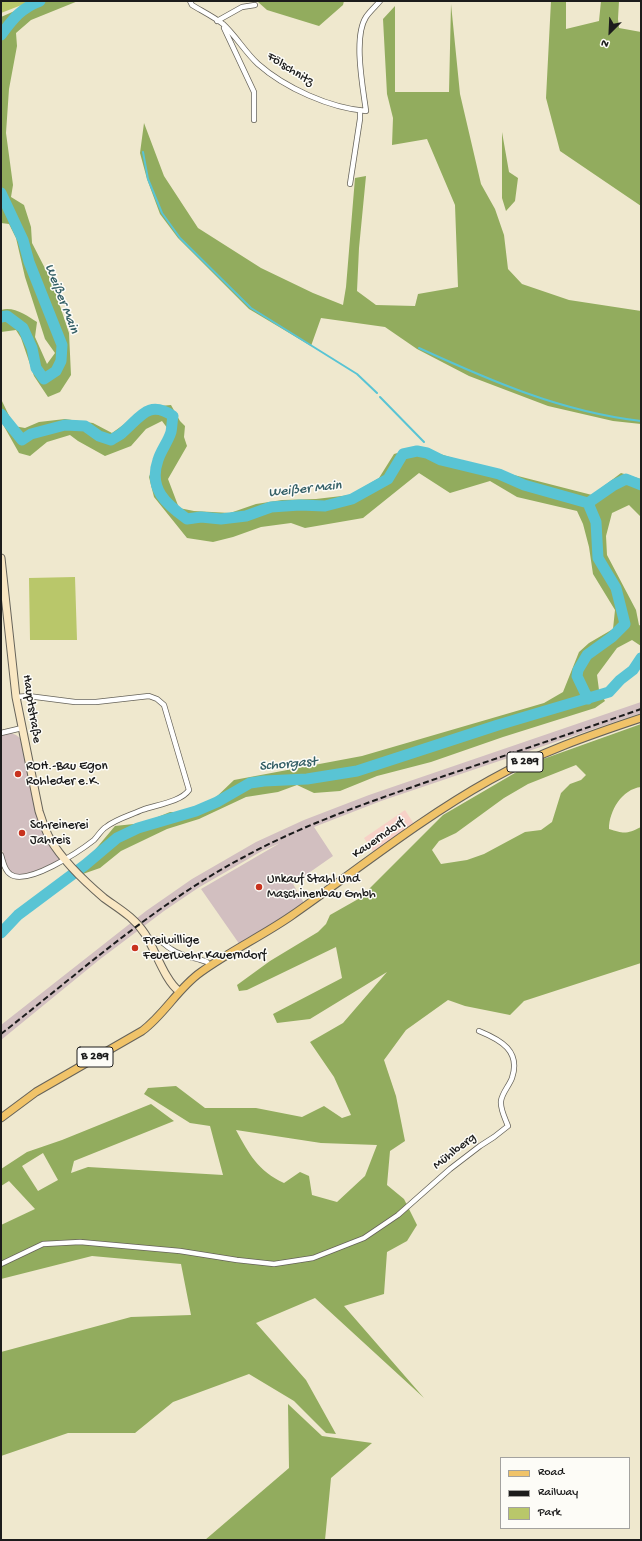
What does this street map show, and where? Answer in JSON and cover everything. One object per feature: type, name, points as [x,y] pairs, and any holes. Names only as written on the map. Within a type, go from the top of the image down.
[{"type":"main road","name":"Hauptstraße","points":[[1,558],[16,697],[39,810],[50,839],[70,866],[104,898],[136,922],[149,940],[172,984],[179,991]]},
{"type":"main road","name":"Kauerndorf","points":[[1,1118],[36,1092],[142,1031],[161,1014],[179,991],[210,966],[290,917],[418,826],[465,795],[518,766],[551,751],[641,718]]},
{"type":"street","name":"Fölschnitz","points":[[190,1],[192,5],[223,24],[257,63],[273,75],[303,93],[331,104],[360,110]]},
{"type":"street","points":[[350,184],[360,119],[360,110],[366,111],[360,63],[359,39],[366,17],[380,1]]},
{"type":"street","points":[[217,21],[242,7],[255,6]]},
{"type":"street","points":[[223,24],[254,92],[254,120]]},
{"type":"street","points":[[1,855],[8,873],[14,877],[41,871],[79,852],[95,839],[106,827],[143,810],[164,804],[189,790],[164,705],[157,699],[149,696],[96,702],[75,702],[28,696],[16,697]]},
{"type":"street","points":[[1,733],[22,728]]},
{"type":"street","points":[[149,940],[155,938],[160,940],[171,950],[183,956],[203,960],[210,966]]},
{"type":"street","name":"Mühlberg","points":[[1,1264],[44,1244],[80,1242],[180,1251],[274,1264],[312,1258],[364,1238],[398,1215],[450,1169],[508,1126],[501,1100],[511,1079],[515,1065],[510,1051],[500,1042],[479,1031]]},
{"type":"shaded area","points":[[641,702],[641,713],[381,801],[314,827],[333,856],[293,884],[304,903],[240,945],[201,889],[280,843],[262,851],[198,888],[164,911],[99,960],[1,1040],[1,1025],[146,911],[192,879],[256,842],[304,820],[369,795]]},
{"type":"shaded area","points":[[11,733],[20,738],[36,808],[61,860],[30,873],[18,875],[12,873],[7,868],[1,846],[1,735]]},
{"type":"shaded area","points":[[405,810],[414,824],[373,852],[364,838]]},
{"type":"green space","points":[[1,1],[32,1],[1,13]]},
{"type":"green space","points":[[37,1],[78,1],[31,20],[16,33],[17,46],[9,89],[6,133],[13,185],[11,197],[24,205],[31,227],[32,243],[52,282],[69,333],[71,375],[60,392],[48,397],[34,376],[21,338],[16,330],[1,332],[1,310],[15,310],[37,322],[35,337],[47,364],[55,353],[45,339],[25,277],[16,238],[9,224],[1,223],[1,17]]},
{"type":"green space","points":[[258,1],[344,1],[343,5],[319,26],[267,10]]},
{"type":"green space","points":[[551,1],[566,1],[566,29],[599,21],[601,1],[619,1],[619,28],[641,32],[641,206],[560,151],[546,98]]},
{"type":"green space","points":[[451,4],[460,94],[481,184],[495,209],[504,235],[508,269],[522,284],[569,300],[641,311],[641,424],[613,421],[548,406],[469,376],[417,349],[385,327],[321,318],[311,346],[249,309],[178,238],[160,214],[147,179],[140,153],[144,123],[164,176],[198,228],[261,268],[313,293],[343,305],[346,287],[355,178],[366,176],[359,248],[357,291],[376,305],[415,306],[418,294],[458,287],[455,205],[427,139],[392,145],[393,118],[387,94],[383,19],[395,6],[395,92],[449,92]]},
{"type":"green space","points":[[502,132],[509,172],[518,178],[515,201],[506,211],[502,198]]},
{"type":"green space","points":[[1,399],[14,426],[25,428],[39,422],[65,419],[93,423],[112,433],[148,407],[171,405],[180,421],[185,426],[184,437],[187,446],[168,479],[179,508],[194,511],[230,513],[256,504],[282,500],[316,499],[350,495],[379,478],[394,454],[418,447],[475,465],[592,495],[621,473],[641,479],[641,517],[629,505],[612,513],[606,536],[607,555],[636,610],[639,625],[641,626],[641,646],[632,640],[617,648],[597,675],[599,690],[605,701],[595,708],[503,737],[431,762],[377,776],[340,791],[314,793],[297,785],[278,792],[246,797],[199,819],[167,829],[121,851],[100,868],[80,875],[74,868],[83,864],[115,826],[143,823],[170,812],[183,812],[212,801],[234,780],[362,756],[544,703],[563,692],[579,652],[589,643],[613,629],[615,610],[593,574],[589,547],[583,524],[577,511],[517,497],[490,481],[450,493],[419,473],[363,518],[305,528],[291,523],[261,527],[213,542],[187,538],[154,497],[149,477],[168,429],[162,421],[146,429],[131,446],[105,456],[70,435],[47,442],[30,456],[19,453],[1,421]]},
{"type":"green space","points":[[75,577],[77,640],[30,640],[29,578]]},
{"type":"green space","points":[[641,724],[641,787],[628,792],[618,802],[611,815],[609,829],[618,832],[625,832],[641,827],[641,963],[524,1001],[510,1015],[465,1006],[448,1000],[406,1030],[384,1060],[396,1096],[405,1141],[390,1151],[387,1185],[404,1199],[417,1225],[407,1241],[387,1252],[384,1294],[344,1306],[424,1398],[315,1298],[256,1323],[306,1380],[336,1434],[326,1433],[294,1401],[249,1374],[173,1402],[135,1433],[68,1433],[1,1456],[1,1352],[131,1317],[191,1315],[181,1264],[92,1256],[1,1279],[1,1225],[35,1209],[9,1181],[1,1186],[1,1169],[27,1152],[62,1140],[151,1104],[174,1121],[74,1161],[71,1173],[88,1167],[223,1175],[210,1126],[190,1123],[144,1094],[148,1088],[176,1086],[205,1108],[256,1108],[302,1117],[324,1106],[342,1118],[351,1115],[334,1077],[310,1042],[343,1023],[387,972],[310,1019],[277,1023],[273,1014],[342,978],[336,947],[247,990],[239,991],[237,985],[270,961],[318,932],[326,924],[330,915],[360,898],[443,815],[532,763]],"holes":[[[576,765],[586,775],[581,780],[570,784],[561,793],[552,822],[541,830],[525,832],[484,854],[467,860],[441,864],[432,850],[439,841],[456,833],[504,798],[528,784]],[[236,1130],[321,1143],[377,1145],[365,1176],[337,1202],[312,1195],[309,1176],[300,1172],[284,1183],[267,1173],[250,1154]],[[43,1153],[58,1180],[38,1191],[22,1166]]]},
{"type":"green space","points":[[288,1404],[322,1436],[372,1443],[331,1478],[325,1540],[205,1540],[289,1468]]},
{"type":"waterway","name":"Weißer Main","points":[[1,35],[9,24],[22,11],[40,1]]},
{"type":"waterway","points":[[143,152],[148,179],[162,213],[180,238],[251,308],[357,374],[377,393]]},
{"type":"waterway","name":"Weißer Main","points":[[1,193],[23,240],[29,262],[62,345],[61,361],[56,371],[44,379],[36,368],[32,348],[23,328],[7,316],[1,317]]},
{"type":"waterway","points":[[419,348],[527,394],[555,403],[612,417],[641,421]]},
{"type":"waterway","points":[[380,397],[424,442]]},
{"type":"waterway","name":"Weißer Main","points":[[1,414],[22,440],[31,434],[65,425],[85,426],[99,436],[111,440],[121,434],[145,412],[157,409],[173,416],[171,432],[158,460],[155,479],[161,495],[172,508],[187,519],[201,517],[221,519],[246,516],[271,507],[300,505],[325,506],[352,499],[388,479],[403,454],[417,451],[427,453],[441,460],[499,474],[524,485],[588,503],[614,485],[626,479],[641,485]]},
{"type":"waterway","name":"Schorgast","points":[[588,503],[596,522],[598,558],[616,588],[625,624],[612,637],[587,655],[578,670],[577,676],[588,699]]},
{"type":"waterway","name":"Schorgast","points":[[1,933],[18,915],[85,865],[117,838],[138,828],[196,811],[217,802],[250,783],[307,779],[357,771],[498,725],[609,692],[620,680],[633,670],[641,658]]},
{"type":"railway","points":[[1,1034],[148,918],[210,877],[266,845],[367,803],[641,709]]},
{"type":"place","name":"ROH.-Bau Egon Rohleder e.K.","points":[[18,774]]},
{"type":"place","name":"Schreinerei Jahreis","points":[[22,833]]},
{"type":"place","name":"Unkauf Stahl Und Maschinenbau Gmbh","points":[[259,887]]},
{"type":"place","name":"Freiwillige Feuerwehr Kauerndorf","points":[[135,948]]}]
